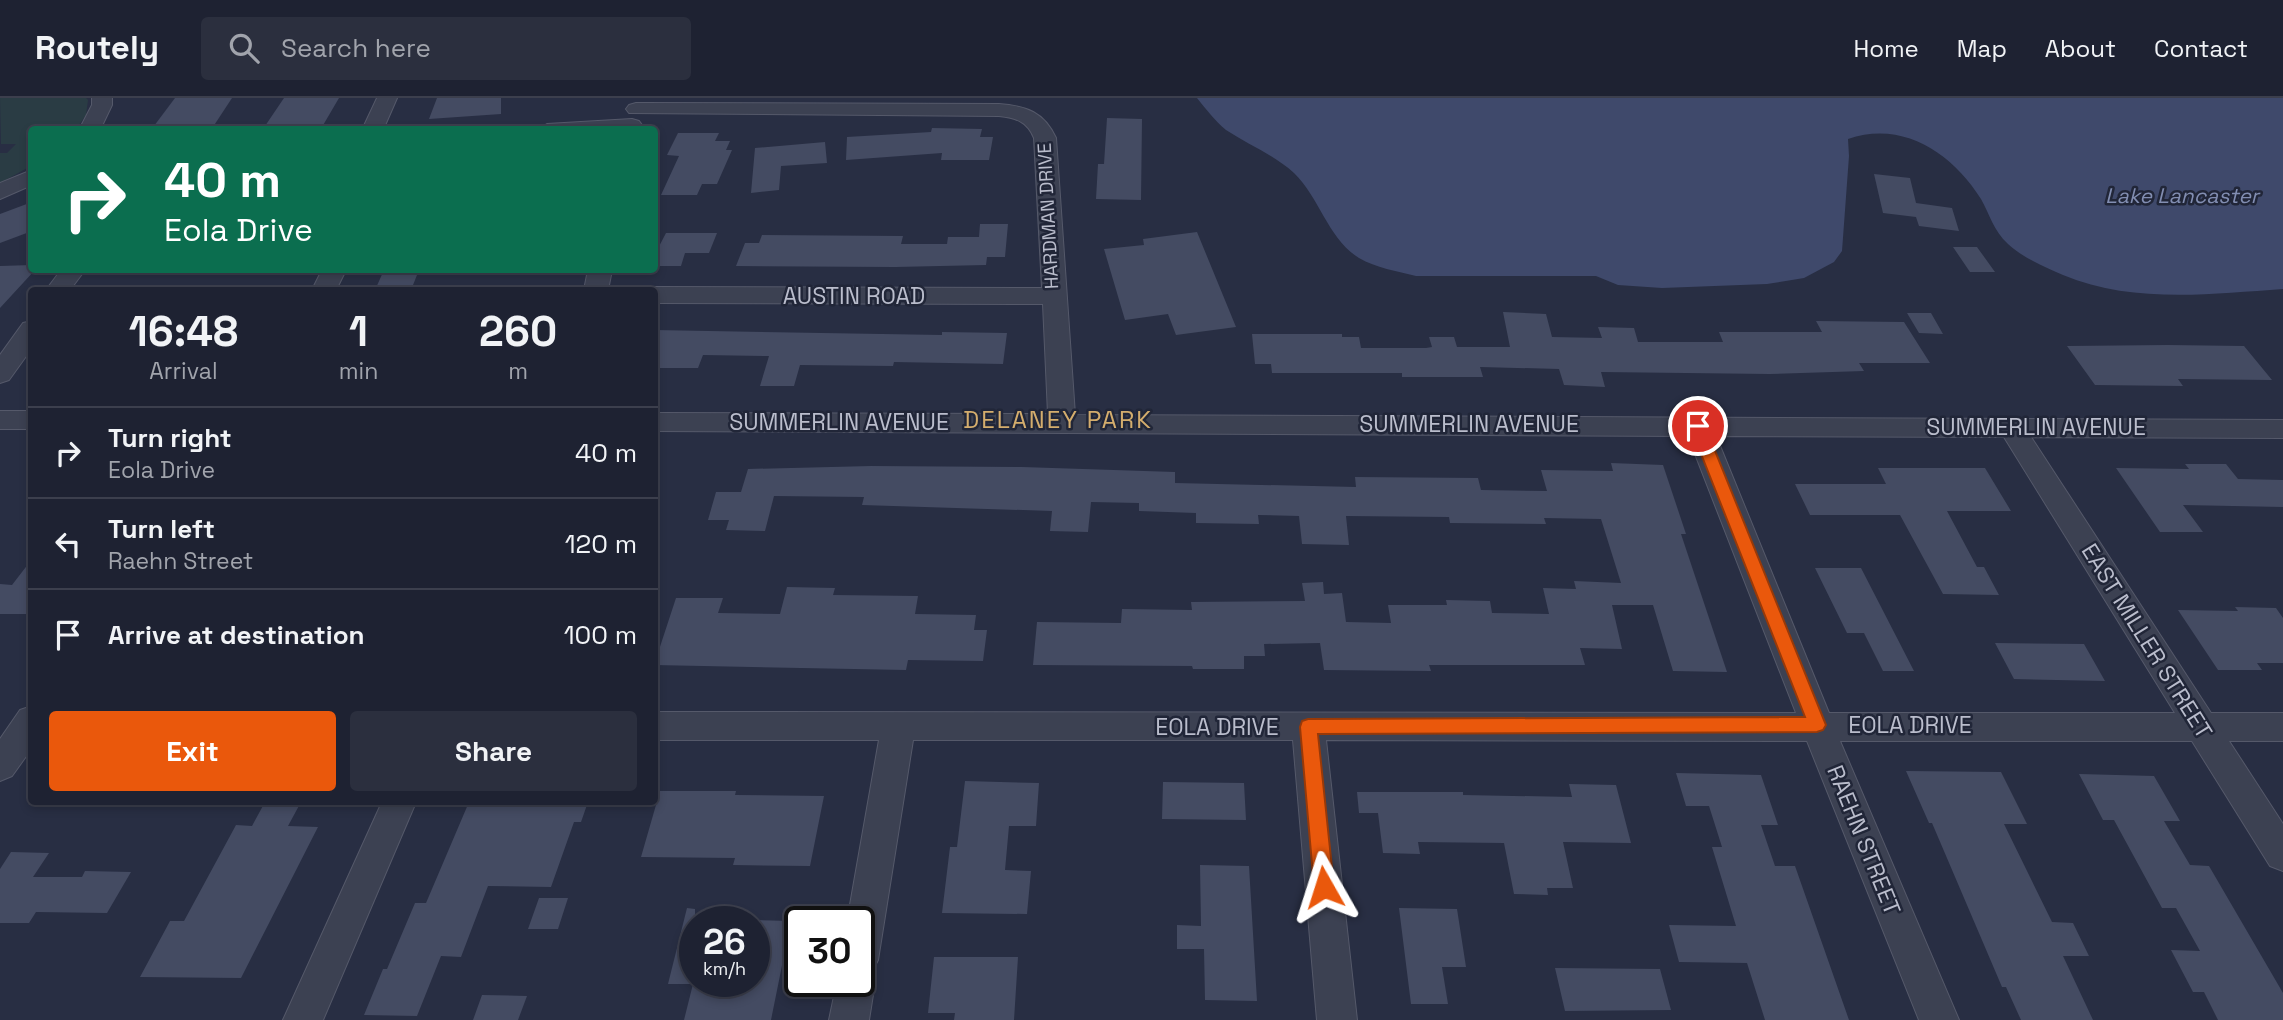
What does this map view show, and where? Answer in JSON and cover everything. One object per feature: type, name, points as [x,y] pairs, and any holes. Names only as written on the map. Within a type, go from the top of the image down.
[{"type":"street","points":[[91,126],[102,105],[102,98]]},
{"type":"street","points":[[374,126],[387,98]]},
{"type":"street","name":"HARDMAN DRIVE","points":[[570,126],[634,115],[999,110],[1031,116],[1041,126],[1045,138],[1062,422]]},
{"type":"street","points":[[0,192],[28,178]]},
{"type":"street","name":"AUSTIN ROAD","points":[[658,295],[1053,296]]},
{"type":"street","points":[[0,374],[28,335]]},
{"type":"street","points":[[0,420],[28,420]]},
{"type":"street","name":"SUMMERLIN AVENUE","points":[[658,422],[2283,429]]},
{"type":"street","name":"RAEHN STREET","points":[[1698,426],[1817,725],[1939,1020]]},
{"type":"street","name":"EAST MILLER STREET","points":[[2011,427],[2283,855]]},
{"type":"street","points":[[0,766],[28,726]]},
{"type":"street","name":"EOLA DRIVE","points":[[658,726],[2283,727]]},
{"type":"street","points":[[868,906],[898,727]]},
{"type":"street","points":[[1308,727],[1337,1020]]},
{"type":"street","points":[[303,1020],[398,805]]},
{"type":"street","points":[[849,1020],[853,997]]},
{"type":"shaded area","points":[[0,98],[88,100],[86,115],[78,126],[28,126],[28,168],[0,183],[0,153],[7,153],[16,144],[1,144]]},
{"type":"water","name":"Lake Lancaster","points":[[1197,98],[2283,98],[2283,289],[2172,295],[2116,290],[2063,275],[2027,258],[2008,244],[1995,228],[1969,182],[1941,155],[1907,138],[1888,134],[1868,134],[1848,139],[1842,251],[1834,262],[1804,278],[1767,284],[1662,288],[1618,285],[1596,276],[1416,276],[1372,264],[1348,250],[1294,173],[1270,155],[1226,130]]},
{"type":"building","points":[[175,98],[232,98],[214,126],[154,126]]},
{"type":"building","points":[[284,98],[339,98],[323,126],[265,126]]},
{"type":"building","points":[[437,98],[501,98],[501,114],[429,119]]},
{"type":"building","points":[[1107,118],[1142,119],[1141,200],[1096,199],[1098,164],[1104,164]]},
{"type":"building","points":[[932,128],[982,129],[980,137],[993,137],[989,160],[941,160],[942,153],[846,160],[847,137],[931,132]]},
{"type":"building","points":[[678,133],[719,133],[715,141],[730,141],[726,150],[732,150],[717,184],[702,184],[697,195],[661,195],[679,156],[667,155]]},
{"type":"building","points":[[825,142],[827,163],[781,166],[779,190],[751,193],[755,148]]},
{"type":"building","points":[[1874,174],[1910,178],[1916,203],[1952,208],[1959,231],[1919,226],[1916,217],[1883,213]]},
{"type":"building","points":[[28,204],[28,232],[0,243],[0,214]]},
{"type":"building","points":[[980,224],[1008,224],[1005,257],[987,257],[986,265],[736,266],[745,243],[759,243],[762,235],[903,236],[901,244],[947,244],[948,237],[979,237]]},
{"type":"building","points":[[1197,232],[1236,327],[1176,335],[1168,314],[1125,320],[1104,249],[1144,245],[1143,239]]},
{"type":"building","points":[[666,233],[717,233],[709,253],[685,253],[681,266],[658,266],[658,248]]},
{"type":"building","points":[[1953,247],[1977,247],[1995,272],[1970,272]]},
{"type":"building","points":[[28,265],[28,273],[32,273],[0,308],[0,266]]},
{"type":"building","points":[[383,273],[418,273],[412,287],[376,287]]},
{"type":"building","points":[[1503,312],[1546,314],[1552,337],[1602,338],[1598,327],[1634,328],[1638,342],[1723,342],[1719,332],[1822,332],[1816,321],[1904,322],[1930,363],[1859,363],[1864,371],[1770,374],[1601,372],[1605,387],[1564,385],[1559,369],[1480,367],[1483,377],[1402,377],[1402,373],[1272,373],[1271,364],[1255,364],[1252,334],[1342,334],[1342,337],[1359,337],[1361,348],[1432,347],[1429,337],[1454,337],[1457,347],[1510,347]]},
{"type":"building","points":[[1907,313],[1931,313],[1943,334],[1919,333]]},
{"type":"building","points":[[658,330],[942,335],[942,332],[1007,333],[1003,364],[894,362],[893,366],[800,365],[794,386],[760,386],[769,356],[703,355],[698,368],[658,368]]},
{"type":"building","points":[[2067,346],[2244,346],[2272,380],[2178,379],[2183,386],[2095,385]]},
{"type":"building","points":[[1611,463],[1663,465],[1686,534],[1681,534],[1727,672],[1673,671],[1653,605],[1612,605],[1622,649],[1580,648],[1585,665],[1429,665],[1431,671],[1324,670],[1320,643],[1264,644],[1265,656],[1244,656],[1244,669],[1033,665],[1037,622],[1121,623],[1122,609],[1192,610],[1191,602],[1305,601],[1302,583],[1323,582],[1324,594],[1342,593],[1346,622],[1391,623],[1388,605],[1447,605],[1446,600],[1490,601],[1492,613],[1549,614],[1543,588],[1576,589],[1574,581],[1621,583],[1601,519],[1544,518],[1546,524],[1450,523],[1449,517],[1346,516],[1349,545],[1302,544],[1299,516],[1258,515],[1259,524],[1196,523],[1196,513],[1139,511],[1139,503],[1091,502],[1088,532],[1050,531],[1052,511],[862,505],[864,497],[774,496],[765,531],[726,530],[729,520],[708,520],[716,492],[741,492],[748,469],[871,466],[1022,467],[1175,472],[1175,483],[1356,487],[1355,477],[1478,478],[1481,490],[1547,491],[1541,470],[1613,471]]},
{"type":"building","points":[[2185,464],[2226,464],[2238,479],[2283,480],[2283,507],[2183,505],[2203,532],[2160,532],[2116,468],[2189,469]]},
{"type":"building","points":[[1878,468],[1985,468],[2011,511],[1947,511],[1977,567],[1984,567],[1999,595],[1943,594],[1900,515],[1810,515],[1795,484],[1886,484]]},
{"type":"building","points":[[28,564],[28,614],[0,614],[0,584],[12,585]]},
{"type":"building","points":[[1815,568],[1861,568],[1914,671],[1883,671],[1864,633],[1847,633]]},
{"type":"building","points":[[787,587],[835,588],[833,595],[918,596],[915,614],[976,615],[974,630],[987,630],[983,661],[908,660],[906,670],[658,665],[658,653],[676,598],[723,598],[718,613],[780,614]]},
{"type":"building","points":[[2235,607],[2276,608],[2283,618],[2283,663],[2257,663],[2262,670],[2218,670],[2178,610],[2238,611]]},
{"type":"building","points":[[1995,643],[2084,644],[2105,681],[2014,679]]},
{"type":"building","points":[[1906,771],[2001,772],[2027,824],[2004,824],[2052,922],[2073,923],[2089,956],[2063,956],[2093,1020],[2021,1020],[2006,987],[2002,987],[1932,823],[1929,823]]},
{"type":"building","points":[[1676,773],[1761,775],[1778,825],[1761,825],[1775,866],[1795,866],[1849,1020],[1765,1020],[1747,963],[1679,962],[1669,925],[1736,926],[1712,847],[1722,847],[1709,806],[1686,806]]},
{"type":"building","points":[[2079,774],[2154,776],[2180,821],[2164,821],[2190,865],[2209,866],[2283,993],[2283,1020],[2218,1020],[2204,992],[2193,992],[2171,950],[2200,951],[2176,908],[2162,908],[2114,820],[2103,820]]},
{"type":"building","points":[[965,781],[1039,783],[1036,826],[1009,826],[1005,870],[1031,871],[1027,914],[942,913],[950,847],[957,847]]},
{"type":"building","points":[[1163,782],[1244,783],[1246,820],[1162,819]]},
{"type":"building","points":[[1569,784],[1616,785],[1631,843],[1563,842],[1573,888],[1547,888],[1548,895],[1514,894],[1504,843],[1418,842],[1420,854],[1383,853],[1378,813],[1359,813],[1357,792],[1463,792],[1463,795],[1572,797]]},
{"type":"building","points":[[660,791],[736,791],[735,795],[824,796],[810,866],[733,865],[735,858],[641,857]]},
{"type":"building","points":[[263,805],[299,805],[288,826],[318,827],[241,978],[140,977],[170,921],[184,921],[236,825],[252,826]]},
{"type":"building","points":[[468,805],[587,805],[581,822],[574,822],[551,887],[488,886],[461,957],[441,956],[417,1016],[364,1015],[415,903],[426,903]]},
{"type":"building","points":[[11,852],[49,853],[33,877],[82,877],[85,871],[131,872],[107,913],[36,912],[29,923],[0,923],[0,869]]},
{"type":"building","points":[[1200,865],[1249,866],[1257,1001],[1205,1000],[1204,949],[1177,949],[1177,925],[1201,926]]},
{"type":"building","points":[[539,898],[568,898],[558,929],[528,929]]},
{"type":"building","points":[[1399,908],[1457,909],[1466,967],[1442,967],[1448,1004],[1411,1004]]},
{"type":"building","points":[[770,920],[784,921],[784,956],[771,1020],[684,1020],[690,997],[770,997]]},
{"type":"building","points":[[679,940],[679,984],[668,984]]},
{"type":"building","points":[[934,957],[1018,957],[1014,1020],[954,1020],[955,1013],[928,1013]]},
{"type":"building","points":[[1555,968],[1660,969],[1671,1010],[1565,1011]]},
{"type":"building","points":[[482,995],[527,996],[518,1020],[473,1020]]},
{"type":"district","name":"DELANEY PARK","points":[[1058,419]]},
{"type":"route","points":[[1324,887],[1308,727],[1817,725],[1698,426]]}]
